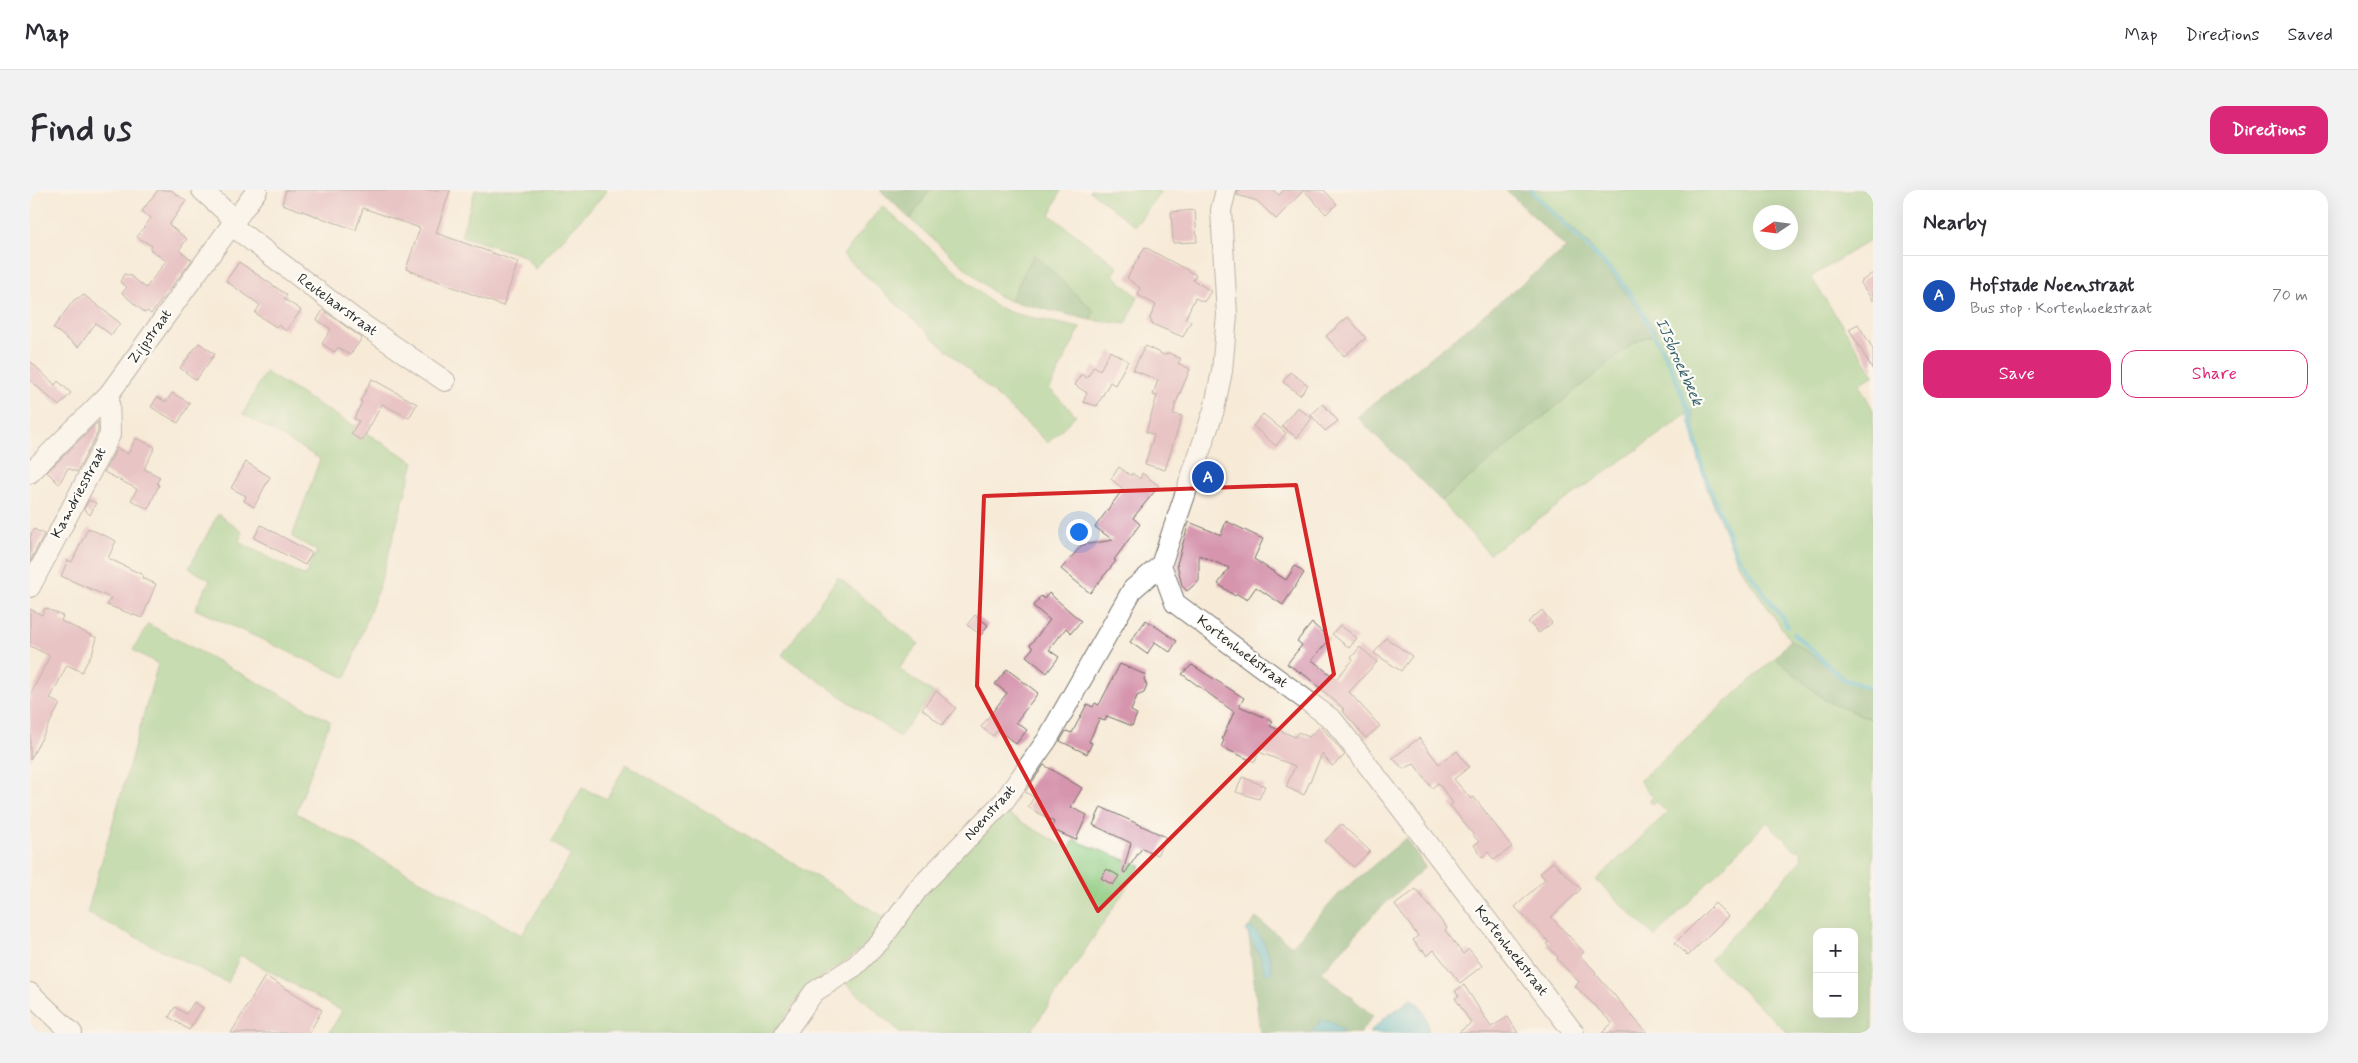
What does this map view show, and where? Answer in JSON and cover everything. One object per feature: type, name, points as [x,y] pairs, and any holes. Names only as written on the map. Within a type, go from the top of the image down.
[{"type":"street","name":"Reutelaarstraat","points":[[202,190],[233,222],[352,317],[445,381]]},
{"type":"street","name":"Zijpstraat","points":[[30,474],[110,394],[257,190]]},
{"type":"street","points":[[1161,565],[1214,410],[1222,371],[1227,315],[1221,210],[1226,190]]},
{"type":"street","name":"Kamdriesstraat","points":[[30,587],[110,435],[110,394]]},
{"type":"street","name":"Noenstraat","points":[[785,1033],[814,992],[855,966],[882,938],[918,889],[1004,801],[1047,740],[1133,589],[1161,565]]},
{"type":"street","name":"Kortenhoekstraat","points":[[1161,565],[1176,603],[1332,720],[1574,1033]]},
{"type":"street","points":[[30,992],[72,1033]]},
{"type":"highlighted area","points":[[1296,485],[1334,674],[1098,911],[977,686],[984,496]]},
{"type":"green space","points":[[475,190],[608,190],[535,269],[524,256],[461,236]]},
{"type":"green space","points":[[880,190],[930,190],[910,219]]},
{"type":"green space","points":[[930,190],[1061,190],[1050,215],[1118,267],[1113,275],[1138,297],[1126,324],[1090,320],[1093,311],[1031,261],[1010,301],[996,295],[910,219]]},
{"type":"green space","points":[[1089,190],[1158,190],[1161,193],[1135,226]]},
{"type":"green space","points":[[1506,190],[1531,190],[1588,243],[1657,333],[1633,343],[1441,501],[1357,417],[1566,248]]},
{"type":"green space","points":[[1531,190],[1867,190],[1873,198],[1873,238],[1811,277],[1873,373],[1873,376],[1859,384],[1873,410],[1873,689],[1857,686],[1790,640],[1739,566],[1707,489],[1692,411],[1489,554],[1441,501],[1633,343],[1657,333],[1588,243]]},
{"type":"green space","points":[[882,206],[994,305],[1012,313],[1080,328],[1050,389],[1076,415],[1048,443],[843,255]]},
{"type":"green space","points":[[1034,254],[1094,311],[1090,320],[1010,301]]},
{"type":"green space","points":[[265,372],[414,462],[381,581],[346,678],[195,609],[210,580],[189,568],[218,514],[242,532],[239,542],[305,576],[317,551],[292,537],[320,459],[243,414]]},
{"type":"green space","points":[[838,577],[919,644],[899,669],[934,693],[899,737],[782,655]]},
{"type":"green space","points":[[148,624],[330,721],[296,813],[522,935],[571,855],[551,842],[582,788],[607,799],[626,764],[886,918],[868,943],[805,991],[785,1016],[777,1033],[329,1033],[342,1011],[240,955],[228,983],[87,913],[158,664],[133,650]]},
{"type":"green space","points":[[1790,640],[1857,686],[1873,689],[1873,720],[1825,700],[1775,658]]},
{"type":"green space","points":[[1775,658],[1825,700],[1873,720],[1872,1033],[1788,1033],[1710,960],[1803,858],[1800,855],[1802,853],[1798,849],[1796,851],[1767,822],[1655,937],[1596,880],[1667,813],[1656,801],[1653,804],[1649,801],[1653,797],[1639,781]]},
{"type":"green space","points":[[1002,811],[1069,849],[1074,840],[1141,866],[1030,1033],[901,1033],[843,981],[932,883]]},
{"type":"green space","points":[[1406,838],[1425,867],[1372,916],[1322,972],[1373,1016],[1360,1033],[1260,1033],[1248,929],[1256,918],[1292,946],[1339,894]]},
{"type":"water","points":[[1248,927],[1258,934],[1266,948],[1271,963],[1271,975],[1265,973],[1260,956],[1246,931]]},
{"type":"water","points":[[1411,999],[1422,1008],[1428,1033],[1369,1033],[1383,1019]]},
{"type":"water","points":[[1321,1020],[1331,1022],[1342,1029],[1342,1033],[1311,1033]]},
{"type":"building","points":[[158,190],[171,190],[186,201],[169,225],[187,239],[179,250],[192,260],[151,314],[147,311],[145,313],[122,293],[127,287],[120,282],[124,274],[131,276],[146,288],[166,261],[150,249],[152,246],[137,237],[151,218],[142,211]]},
{"type":"building","points":[[286,190],[450,190],[436,233],[518,262],[503,306],[406,269],[420,228],[363,208],[356,230],[282,204]]},
{"type":"building","points":[[1238,190],[1273,190],[1279,195],[1283,190],[1304,190],[1276,219],[1257,201],[1237,195]]},
{"type":"building","points":[[1304,190],[1324,190],[1337,204],[1326,214]]},
{"type":"building","points":[[1195,210],[1197,242],[1173,243],[1171,212]]},
{"type":"building","points":[[1145,247],[1196,275],[1193,280],[1211,291],[1204,302],[1195,298],[1185,319],[1191,321],[1183,337],[1152,324],[1150,318],[1156,305],[1138,295],[1140,288],[1127,278]]},
{"type":"building","points":[[239,262],[287,295],[284,299],[301,310],[286,331],[278,325],[276,327],[255,313],[260,305],[226,281]]},
{"type":"building","points":[[1873,273],[1873,301],[1860,282]]},
{"type":"building","points":[[84,295],[120,323],[111,335],[96,323],[78,347],[53,328],[74,300]]},
{"type":"building","points":[[323,310],[362,338],[350,355],[338,347],[335,352],[322,344],[331,329],[317,320]]},
{"type":"building","points":[[1348,317],[1366,338],[1344,356],[1326,336]]},
{"type":"building","points":[[1858,324],[1873,349],[1873,370],[1849,329]]},
{"type":"building","points":[[199,343],[215,354],[196,380],[180,368]]},
{"type":"building","points":[[1145,346],[1164,355],[1169,353],[1181,359],[1178,363],[1190,369],[1173,414],[1182,416],[1165,470],[1145,464],[1154,435],[1146,432],[1157,396],[1153,395],[1158,380],[1133,370]]},
{"type":"building","points":[[1110,351],[1128,361],[1115,385],[1110,382],[1097,406],[1083,402],[1087,393],[1075,385],[1081,374],[1087,378],[1094,366],[1100,370]]},
{"type":"building","points":[[30,361],[55,385],[58,381],[71,393],[59,406],[30,380]]},
{"type":"building","points":[[1290,372],[1308,385],[1300,395],[1283,382]]},
{"type":"building","points":[[372,379],[417,404],[409,418],[382,404],[362,441],[351,434],[359,421],[354,419],[362,402],[360,401]]},
{"type":"building","points":[[172,393],[190,403],[178,423],[151,407],[157,397],[166,402]]},
{"type":"building","points":[[1323,404],[1338,421],[1325,431],[1311,415]]},
{"type":"building","points":[[1297,407],[1312,418],[1297,438],[1282,426]]},
{"type":"building","points":[[1263,414],[1286,433],[1276,446],[1253,426]]},
{"type":"building","points":[[98,422],[98,432],[77,472],[68,468],[59,484],[47,472]]},
{"type":"building","points":[[136,438],[155,447],[144,469],[160,477],[157,483],[159,485],[148,509],[131,500],[137,489],[104,472],[117,448],[128,454]]},
{"type":"building","points":[[246,462],[270,477],[254,507],[244,501],[246,496],[231,488]]},
{"type":"building","points":[[1119,467],[1131,476],[1132,473],[1140,479],[1142,473],[1159,486],[1133,518],[1140,524],[1114,560],[1116,561],[1090,593],[1061,569],[1082,545],[1113,540],[1095,527],[1123,489],[1111,479]]},
{"type":"building","points":[[89,500],[96,503],[90,515],[84,509]]},
{"type":"building","points":[[1226,521],[1263,539],[1254,559],[1286,580],[1295,566],[1304,573],[1283,605],[1256,587],[1247,600],[1237,594],[1235,596],[1218,584],[1229,568],[1199,555],[1199,581],[1187,591],[1182,586],[1177,564],[1189,522],[1221,535]]},
{"type":"building","points":[[261,525],[312,553],[305,565],[254,538]]},
{"type":"building","points":[[88,528],[116,541],[108,558],[143,575],[142,578],[156,584],[142,618],[107,605],[111,598],[61,576],[68,560],[72,562]]},
{"type":"building","points":[[34,529],[44,534],[30,562],[30,536]]},
{"type":"building","points":[[1049,593],[1081,621],[1071,633],[1066,628],[1049,650],[1059,657],[1047,673],[1026,656],[1033,648],[1030,645],[1050,620],[1033,606],[1041,596],[1044,599]]},
{"type":"building","points":[[45,608],[63,616],[61,621],[97,638],[93,651],[82,672],[67,665],[50,699],[60,704],[30,760],[30,695],[50,656],[30,646],[30,609],[42,615]]},
{"type":"building","points":[[1542,610],[1552,623],[1539,633],[1528,622]]},
{"type":"building","points":[[975,615],[988,625],[981,635],[967,625]]},
{"type":"building","points":[[1146,620],[1177,641],[1170,652],[1155,642],[1147,654],[1130,642]]},
{"type":"building","points":[[1312,623],[1330,639],[1312,660],[1336,679],[1353,660],[1351,658],[1360,647],[1377,662],[1349,692],[1380,726],[1366,738],[1342,710],[1344,709],[1306,676],[1287,664],[1302,645],[1297,641]]},
{"type":"building","points":[[1340,625],[1357,638],[1349,648],[1332,634]]},
{"type":"building","points":[[1386,638],[1412,656],[1401,671],[1374,653]]},
{"type":"building","points":[[1120,664],[1146,675],[1144,679],[1147,686],[1144,693],[1137,696],[1131,711],[1137,714],[1132,726],[1107,716],[1105,721],[1099,719],[1089,742],[1092,743],[1087,754],[1060,741],[1066,731],[1072,733],[1087,704],[1093,707],[1095,703],[1099,705]]},
{"type":"building","points":[[1192,665],[1244,698],[1239,706],[1273,721],[1270,726],[1295,737],[1298,732],[1309,737],[1321,726],[1345,755],[1332,766],[1322,754],[1304,795],[1286,787],[1295,766],[1259,752],[1255,762],[1221,747],[1224,740],[1222,739],[1234,712],[1182,674]]},
{"type":"building","points":[[1007,669],[1038,693],[1016,722],[1027,730],[1016,744],[998,730],[993,736],[981,727],[1007,693],[995,684]]},
{"type":"building","points":[[936,691],[956,708],[942,725],[922,709]]},
{"type":"building","points":[[1419,738],[1439,764],[1457,751],[1469,767],[1454,779],[1471,799],[1474,797],[1512,847],[1494,860],[1488,852],[1482,857],[1474,845],[1479,842],[1450,805],[1453,803],[1438,783],[1432,788],[1414,764],[1403,769],[1393,758]]},
{"type":"building","points":[[1044,765],[1082,788],[1071,807],[1087,815],[1076,840],[1051,829],[1054,822],[1028,807],[1034,797],[1025,792]]},
{"type":"building","points":[[1242,777],[1265,786],[1259,799],[1236,792]]},
{"type":"building","points":[[1101,807],[1166,837],[1157,855],[1142,848],[1125,873],[1123,872],[1131,843],[1093,825]]},
{"type":"building","points":[[1341,824],[1370,851],[1354,867],[1325,841]]},
{"type":"building","points":[[1553,862],[1581,889],[1551,917],[1584,952],[1580,956],[1596,972],[1647,1033],[1602,1033],[1612,1023],[1575,986],[1579,982],[1557,959],[1558,957],[1546,944],[1549,942],[1515,907],[1545,879],[1540,873]]},
{"type":"building","points":[[1107,869],[1119,876],[1113,885],[1101,878]]},
{"type":"building","points":[[1416,889],[1447,928],[1445,930],[1463,954],[1469,949],[1482,966],[1460,983],[1434,950],[1427,956],[1423,950],[1421,951],[1413,940],[1418,936],[1395,905]]},
{"type":"building","points":[[1715,903],[1728,916],[1688,956],[1675,943]]},
{"type":"building","points":[[265,976],[322,1010],[309,1033],[231,1033]]},
{"type":"building","points":[[1464,985],[1491,1027],[1508,1017],[1518,1033],[1458,1033],[1471,1023],[1455,998],[1459,996],[1455,991]]},
{"type":"building","points":[[194,1002],[203,1008],[189,1030],[169,1017],[175,1007],[186,1014]]},
{"type":"waterway","name":"IJsbroekbeek","points":[[1530,190],[1617,276],[1640,308],[1672,369],[1689,412],[1703,471],[1735,552],[1788,626]]},
{"type":"waterway","name":"IJsbroekbeek","points":[[1794,634],[1843,679],[1873,689]]},
{"type":"place","name":"Hofstade Noenstraat","points":[[1208,477]]}]
